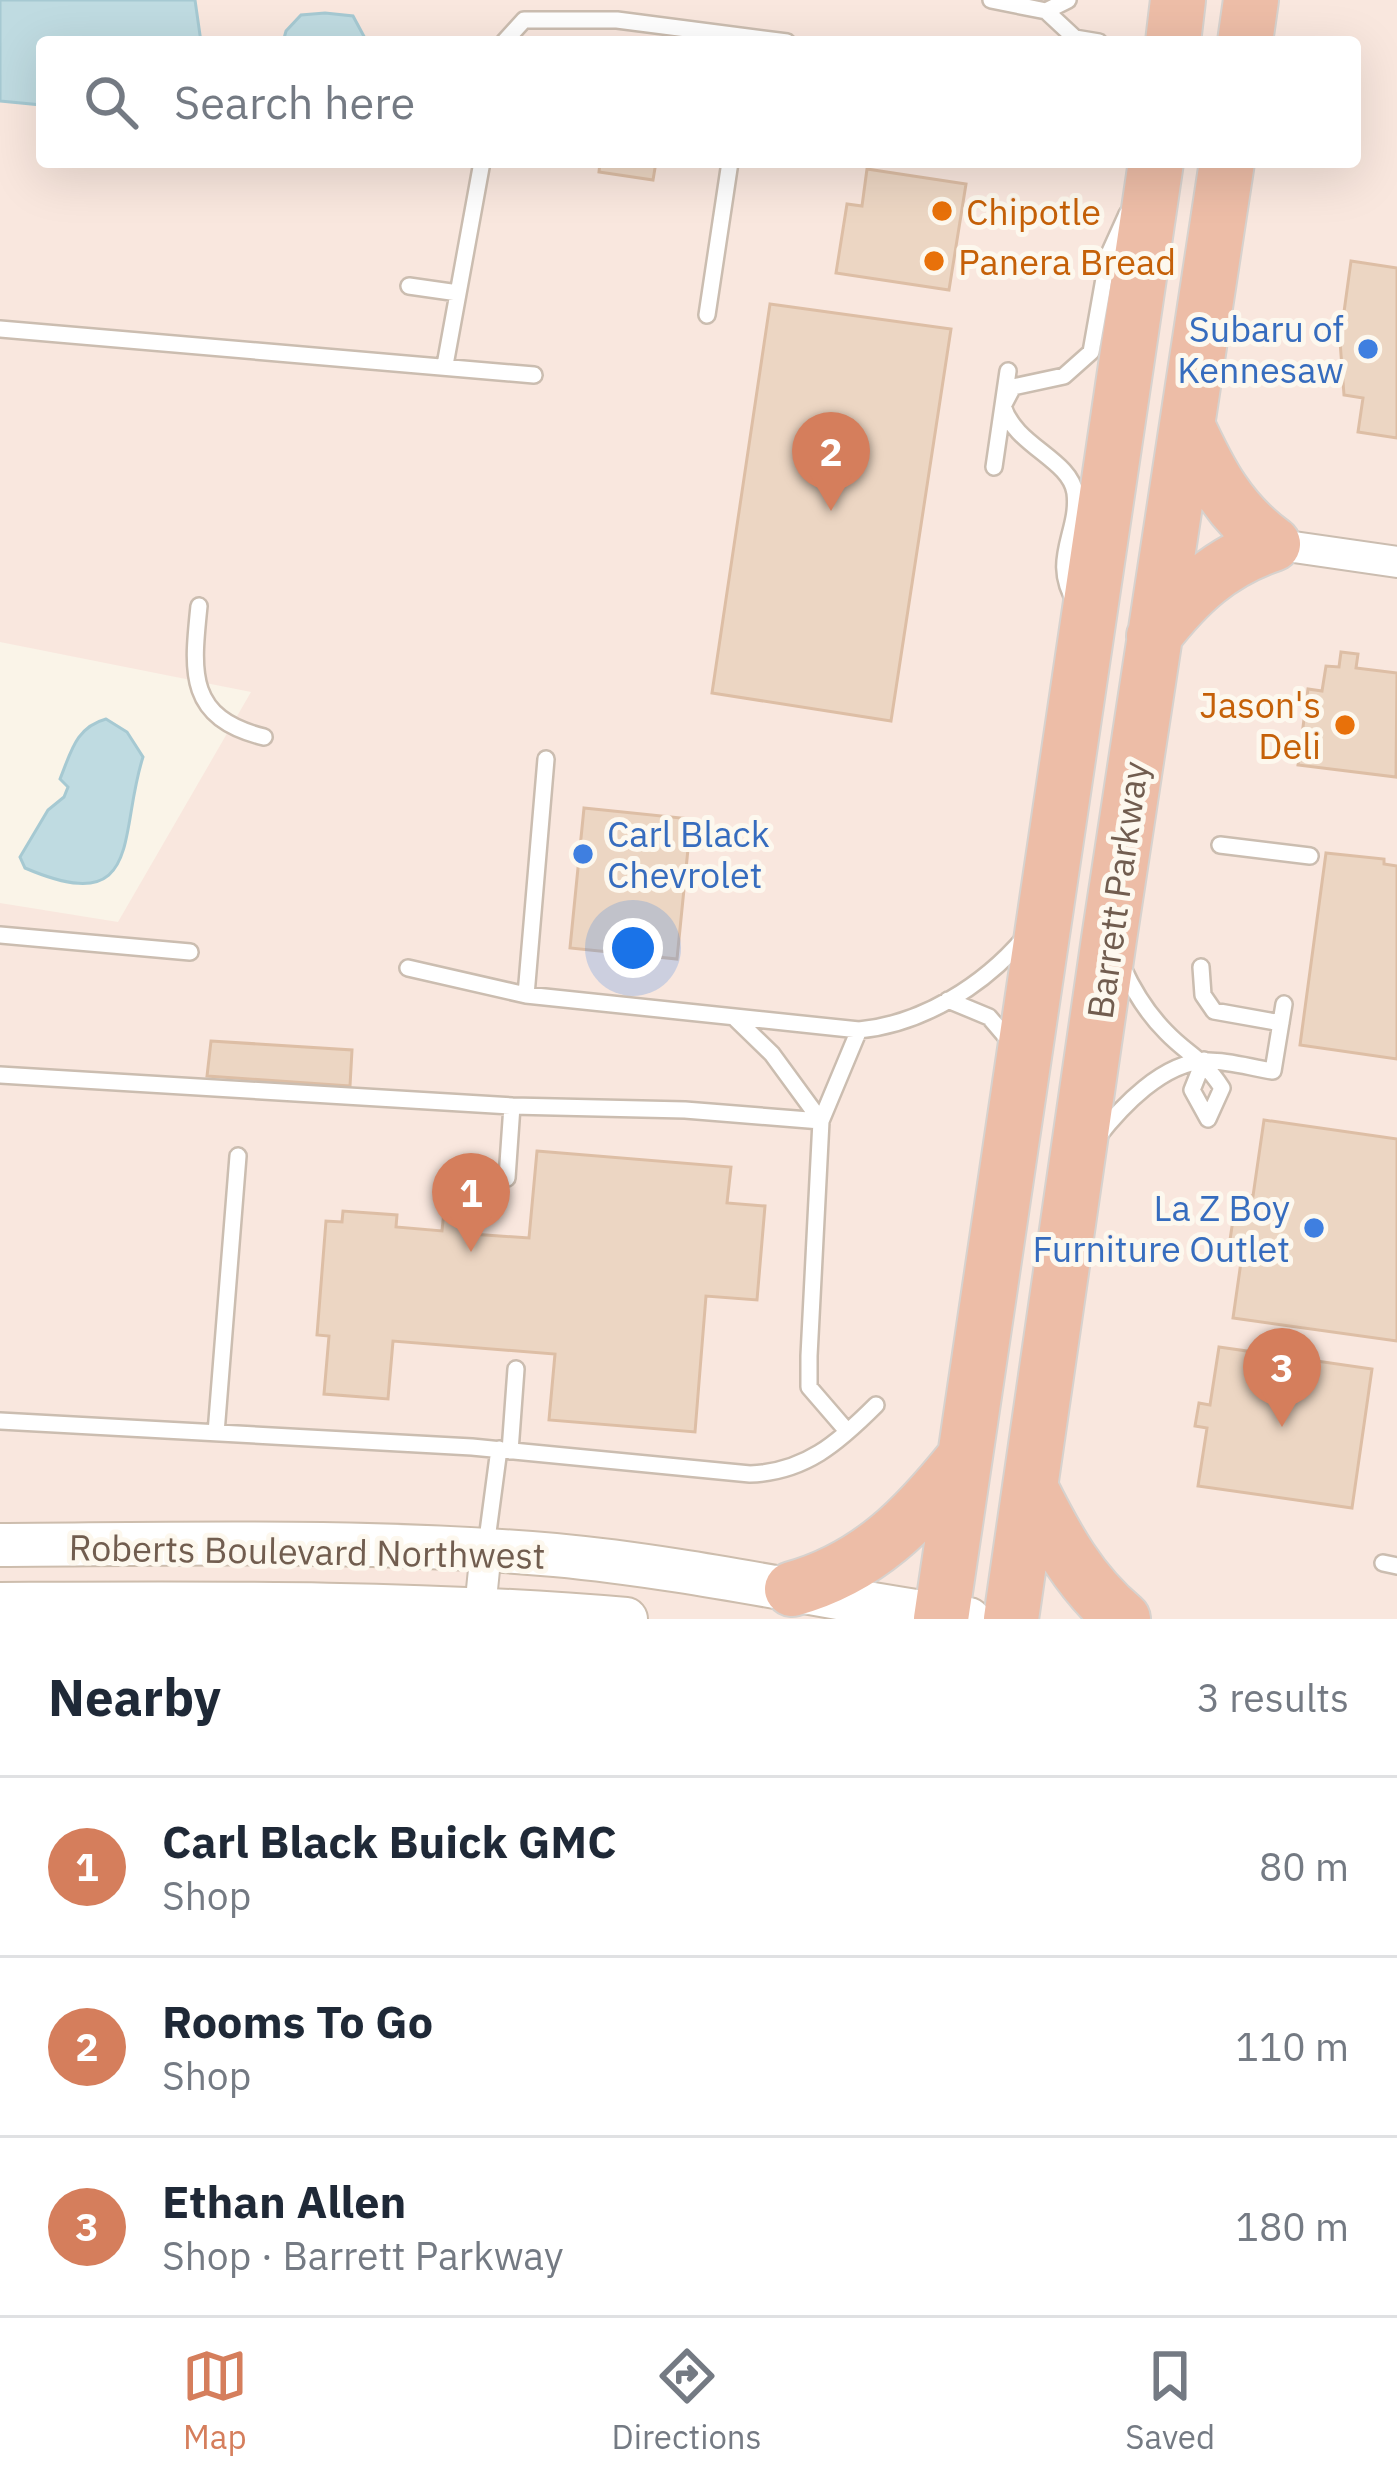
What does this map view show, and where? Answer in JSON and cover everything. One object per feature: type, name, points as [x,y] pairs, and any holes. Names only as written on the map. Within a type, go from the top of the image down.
[{"type":"highway","points":[[1173,36],[1178,0]]},
{"type":"highway","points":[[1246,36],[1251,0]]},
{"type":"highway","name":"Barrett Parkway","points":[[950,1618],[963,1460],[1155,168]]},
{"type":"highway","name":"Barrett Parkway","points":[[1011,1619],[1226,168]]},
{"type":"highway","points":[[1187,425],[1223,496],[1237,515],[1274,544]]},
{"type":"highway","points":[[1154,636],[1206,577],[1249,552],[1274,544]]},
{"type":"highway","points":[[792,1589],[868,1558],[914,1517],[963,1460]]},
{"type":"highway","points":[[1031,1489],[1069,1560],[1086,1584],[1123,1619]]},
{"type":"street","points":[[1274,544],[1397,562]]},
{"type":"street","name":"Roberts Boulevard Northwest","points":[[0,1545],[296,1543],[486,1550],[562,1556],[792,1589],[950,1618]]},
{"type":"street","points":[[479,1613],[486,1550]]},
{"type":"street","name":"Roberts Boulevard Northwest","points":[[0,1604],[626,1619]]},
{"type":"lane","points":[[991,0],[1046,11],[1068,0]]},
{"type":"lane","points":[[1046,11],[1068,36]]},
{"type":"lane","points":[[509,36],[524,20],[616,20],[723,36]]},
{"type":"lane","points":[[445,365],[481,168]]},
{"type":"lane","points":[[707,315],[729,168]]},
{"type":"lane","points":[[1003,406],[1013,387],[1064,376],[1091,352],[1108,256],[1133,200],[1154,168]]},
{"type":"lane","points":[[409,286],[458,293]]},
{"type":"lane","points":[[0,329],[534,375]]},
{"type":"lane","points":[[994,467],[1008,371]]},
{"type":"lane","points":[[1003,406],[1017,434],[1070,480],[1075,495],[1066,543],[1065,587],[1088,623]]},
{"type":"lane","points":[[199,606],[193,665],[200,696],[222,722],[264,737]]},
{"type":"lane","points":[[526,994],[547,759]]},
{"type":"lane","points":[[1220,845],[1310,856]]},
{"type":"lane","points":[[408,968],[526,994],[859,1030],[895,1024],[975,986],[1042,917]]},
{"type":"lane","points":[[0,935],[190,952]]},
{"type":"lane","points":[[1109,939],[1151,1016],[1169,1036],[1204,1060],[1273,1071],[1285,1004]]},
{"type":"lane","points":[[1201,967],[1203,995],[1214,1011],[1281,1023]]},
{"type":"lane","points":[[948,1000],[989,1017],[1021,1061]]},
{"type":"lane","points":[[736,1019],[772,1054],[821,1121]]},
{"type":"lane","points":[[847,1431],[809,1387],[821,1121],[859,1030]]},
{"type":"lane","points":[[1078,1165],[1139,1092],[1204,1060]]},
{"type":"lane","points":[[0,1075],[821,1121]]},
{"type":"lane","points":[[507,1178],[512,1106]]},
{"type":"lane","points":[[216,1433],[238,1156]]},
{"type":"lane","points":[[486,1550],[516,1369]]},
{"type":"lane","points":[[0,1421],[504,1450],[750,1474],[783,1473],[832,1445],[876,1405]]},
{"type":"shaded area","points":[[0,0],[1397,0],[1397,1619],[0,1619],[0,903],[118,922],[251,692],[0,642]]},
{"type":"water","points":[[0,0],[195,0],[200,36],[36,36],[36,104],[0,101]]},
{"type":"water","points":[[301,15],[353,16],[364,36],[285,36]]},
{"type":"water","points":[[106,719],[127,732],[143,757],[119,860],[108,876],[90,883],[63,881],[25,868],[20,857],[48,810],[64,797],[68,787],[60,779],[76,742],[88,728]]},
{"type":"building","points":[[599,168],[655,168],[653,180],[599,172]]},
{"type":"building","points":[[867,169],[966,184],[949,290],[836,273],[847,204],[862,206]]},
{"type":"building","name":"Subaru of Kennesaw","points":[[1351,261],[1397,268],[1397,438],[1358,432],[1363,398],[1344,395],[1340,341]]},
{"type":"building","points":[[770,304],[951,329],[891,721],[712,693]]},
{"type":"building","points":[[1341,652],[1358,654],[1356,668],[1397,673],[1396,777],[1298,765],[1308,689],[1322,691],[1326,666],[1339,667]]},
{"type":"building","points":[[584,808],[691,819],[677,959],[570,948]]},
{"type":"building","points":[[1326,853],[1384,859],[1384,864],[1397,866],[1397,1059],[1300,1045]]},
{"type":"building","points":[[211,1041],[352,1050],[350,1086],[207,1076]]},
{"type":"building","name":"La Z Boy Furniture Outlet","points":[[1264,1120],[1397,1139],[1397,1341],[1233,1318],[1241,1262],[1227,1260],[1237,1193],[1253,1196]]},
{"type":"building","points":[[537,1151],[731,1167],[727,1203],[765,1206],[757,1300],[706,1296],[695,1432],[549,1420],[555,1354],[393,1341],[388,1399],[324,1394],[329,1336],[317,1335],[326,1221],[342,1222],[343,1211],[397,1215],[396,1227],[442,1231],[444,1211],[474,1214],[472,1234],[529,1238]]},
{"type":"building","points":[[1219,1347],[1372,1369],[1352,1508],[1198,1486],[1207,1428],[1195,1426],[1199,1403],[1210,1405]]},
{"type":"place","name":"Chipotle","points":[[942,211]]},
{"type":"place","name":"Panera Bread","points":[[934,261]]},
{"type":"place","name":"Subaru of Kennesaw","points":[[1368,349]]},
{"type":"place","name":"Rooms To Go","points":[[831,511]]},
{"type":"place","name":"Jason's Deli","points":[[1345,725]]},
{"type":"place","name":"Carl Black Chevrolet","points":[[583,854]]},
{"type":"place","name":"La Z Boy Furniture Outlet","points":[[1314,1228]]},
{"type":"place","name":"Carl Black Buick GMC","points":[[471,1252]]},
{"type":"place","name":"Ethan Allen","points":[[1282,1427]]}]
